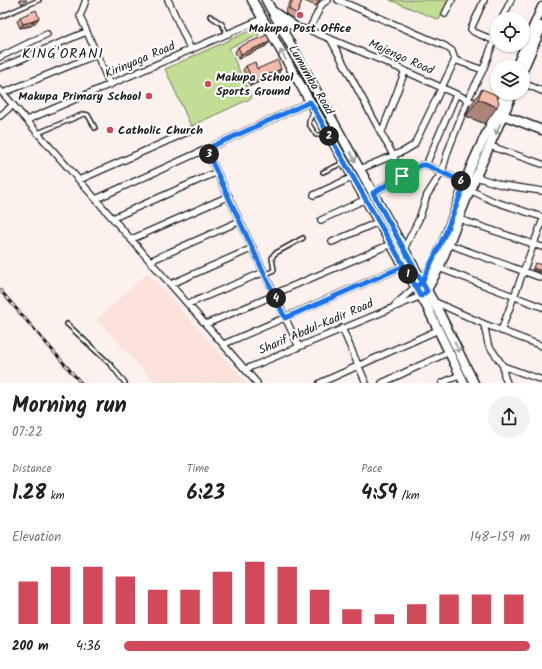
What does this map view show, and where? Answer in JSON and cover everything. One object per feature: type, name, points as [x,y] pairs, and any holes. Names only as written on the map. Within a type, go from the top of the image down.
[{"type":"main road","points":[[253,2],[265,0]]},
{"type":"main road","name":"Lumumba Road","points":[[265,0],[404,249],[424,293],[438,330],[464,383]]},
{"type":"main road","name":"Lumumba Road","points":[[253,2],[378,222],[404,266],[419,284]]},
{"type":"main road","points":[[519,60],[542,7]]},
{"type":"main road","points":[[271,9],[294,26]]},
{"type":"main road","points":[[269,31],[280,26]]},
{"type":"main road","points":[[527,60],[542,26]]},
{"type":"main road","points":[[424,293],[439,268],[470,190],[490,146],[503,100]]},
{"type":"main road","points":[[419,284],[446,232],[465,183],[509,100]]},
{"type":"main road","name":"Majengo Road","points":[[500,114],[542,130]]},
{"type":"main road","name":"Lumumba Road","points":[[424,293],[433,301],[474,383]]},
{"type":"street","points":[[86,0],[80,16],[110,85]]},
{"type":"street","points":[[168,0],[191,50]]},
{"type":"street","points":[[271,9],[274,0]]},
{"type":"street","points":[[309,30],[322,4],[328,0]]},
{"type":"street","points":[[338,0],[445,46],[452,51],[455,60],[440,88],[426,122],[414,145],[360,169]]},
{"type":"street","points":[[445,14],[452,0]]},
{"type":"street","points":[[484,0],[471,29],[490,38]]},
{"type":"street","points":[[505,12],[510,0]]},
{"type":"street","name":"Kirinyaga Road","points":[[27,120],[262,19]]},
{"type":"street","name":"Majengo Road","points":[[280,26],[294,26],[309,30],[500,114]]},
{"type":"street","points":[[286,37],[294,26]]},
{"type":"street","points":[[0,68],[86,32]]},
{"type":"street","points":[[0,57],[47,34]]},
{"type":"street","points":[[331,40],[393,155],[402,176]]},
{"type":"street","points":[[404,249],[419,219],[427,195],[442,172],[448,151],[468,99],[483,70],[490,49]]},
{"type":"street","points":[[96,55],[1,91],[257,383]]},
{"type":"street","points":[[455,60],[483,70]]},
{"type":"street","points":[[381,134],[405,71]]},
{"type":"street","points":[[530,86],[542,91]]},
{"type":"street","points":[[426,165],[456,95]]},
{"type":"street","points":[[96,199],[310,102]]},
{"type":"street","points":[[0,116],[13,105]]},
{"type":"street","points":[[79,180],[192,130]]},
{"type":"street","points":[[490,146],[542,164]]},
{"type":"street","points":[[206,149],[298,347]]},
{"type":"street","points":[[373,193],[421,165],[426,165],[465,183]]},
{"type":"street","points":[[112,218],[217,172]]},
{"type":"street","points":[[314,195],[353,177]]},
{"type":"street","points":[[476,177],[502,185],[542,191]]},
{"type":"street","points":[[470,190],[493,201],[542,217]]},
{"type":"street","points":[[132,239],[229,196]]},
{"type":"street","points":[[321,220],[366,199]]},
{"type":"street","points":[[458,219],[542,247]]},
{"type":"street","points":[[150,261],[240,221]]},
{"type":"street","points":[[332,242],[378,222]]},
{"type":"street","points":[[501,331],[542,222]]},
{"type":"street","points":[[206,324],[391,244]]},
{"type":"street","points":[[448,244],[542,278]]},
{"type":"street","points":[[171,284],[253,248]]},
{"type":"street","points":[[224,344],[404,266]]},
{"type":"street","points":[[439,268],[542,307]]},
{"type":"street","points":[[188,304],[265,274]]},
{"type":"street","name":"Sharif Abdul-Kadir Road","points":[[395,305],[419,284]]},
{"type":"street","name":"Sharif Abdul-Kadir Road","points":[[246,369],[424,293]]},
{"type":"street","points":[[433,301],[484,324],[542,346]]},
{"type":"street","points":[[484,324],[488,344],[503,366],[507,383]]},
{"type":"street","points":[[342,328],[366,383]]},
{"type":"street","points":[[320,383],[438,330]]},
{"type":"street","points":[[382,383],[449,352]]},
{"type":"street","points":[[503,366],[542,380]]},
{"type":"street","points":[[442,383],[460,375]]},
{"type":"lane","points":[[0,17],[39,0]]},
{"type":"lane","points":[[210,16],[222,24],[227,34]]},
{"type":"lane","points":[[314,110],[309,120],[314,132],[320,136],[329,135]]},
{"type":"lane","points":[[38,133],[84,114],[88,115],[95,128]]},
{"type":"lane","points":[[323,172],[344,162]]},
{"type":"lane","points":[[265,274],[274,271],[272,258],[274,254],[303,238]]},
{"type":"lane","points":[[67,324],[111,366],[125,383]]},
{"type":"shaded area","points":[[148,273],[247,383],[155,383],[97,319]]},
{"type":"green space","points":[[390,0],[448,0],[439,20]]},
{"type":"green space","name":"Makupa School Sports Ground","points":[[256,28],[259,35],[229,48],[252,98],[191,126],[165,69]]},
{"type":"building","points":[[293,0],[302,0],[297,14],[289,9]]},
{"type":"building","points":[[36,10],[39,18],[23,24],[20,17]]},
{"type":"building","points":[[267,35],[270,42],[241,54],[238,47]]},
{"type":"building","points":[[278,60],[281,69],[253,81],[246,66],[255,62],[257,69]]},
{"type":"building","points":[[482,89],[490,92],[490,100],[498,100],[499,102],[497,107],[478,99]]},
{"type":"building","points":[[535,263],[542,265],[542,271],[533,268]]},
{"type":"railway","points":[[0,290],[81,383]]},
{"type":"place","name":"Makupa Post Office","points":[[300,15]]},
{"type":"place","name":"Makupa School Sports Ground","points":[[208,84]]},
{"type":"place","name":"Makupa Primary School","points":[[149,96]]},
{"type":"place","name":"Catholic Church","points":[[110,130]]},
{"type":"district","name":"KING'ORANI","points":[[63,54]]},
{"type":"route","points":[[402,176],[373,193],[422,282],[416,287],[344,162],[310,102],[206,149],[285,318],[404,266],[421,296],[427,291],[422,282],[432,264],[450,223],[465,183],[426,165],[421,165],[402,176]]}]
